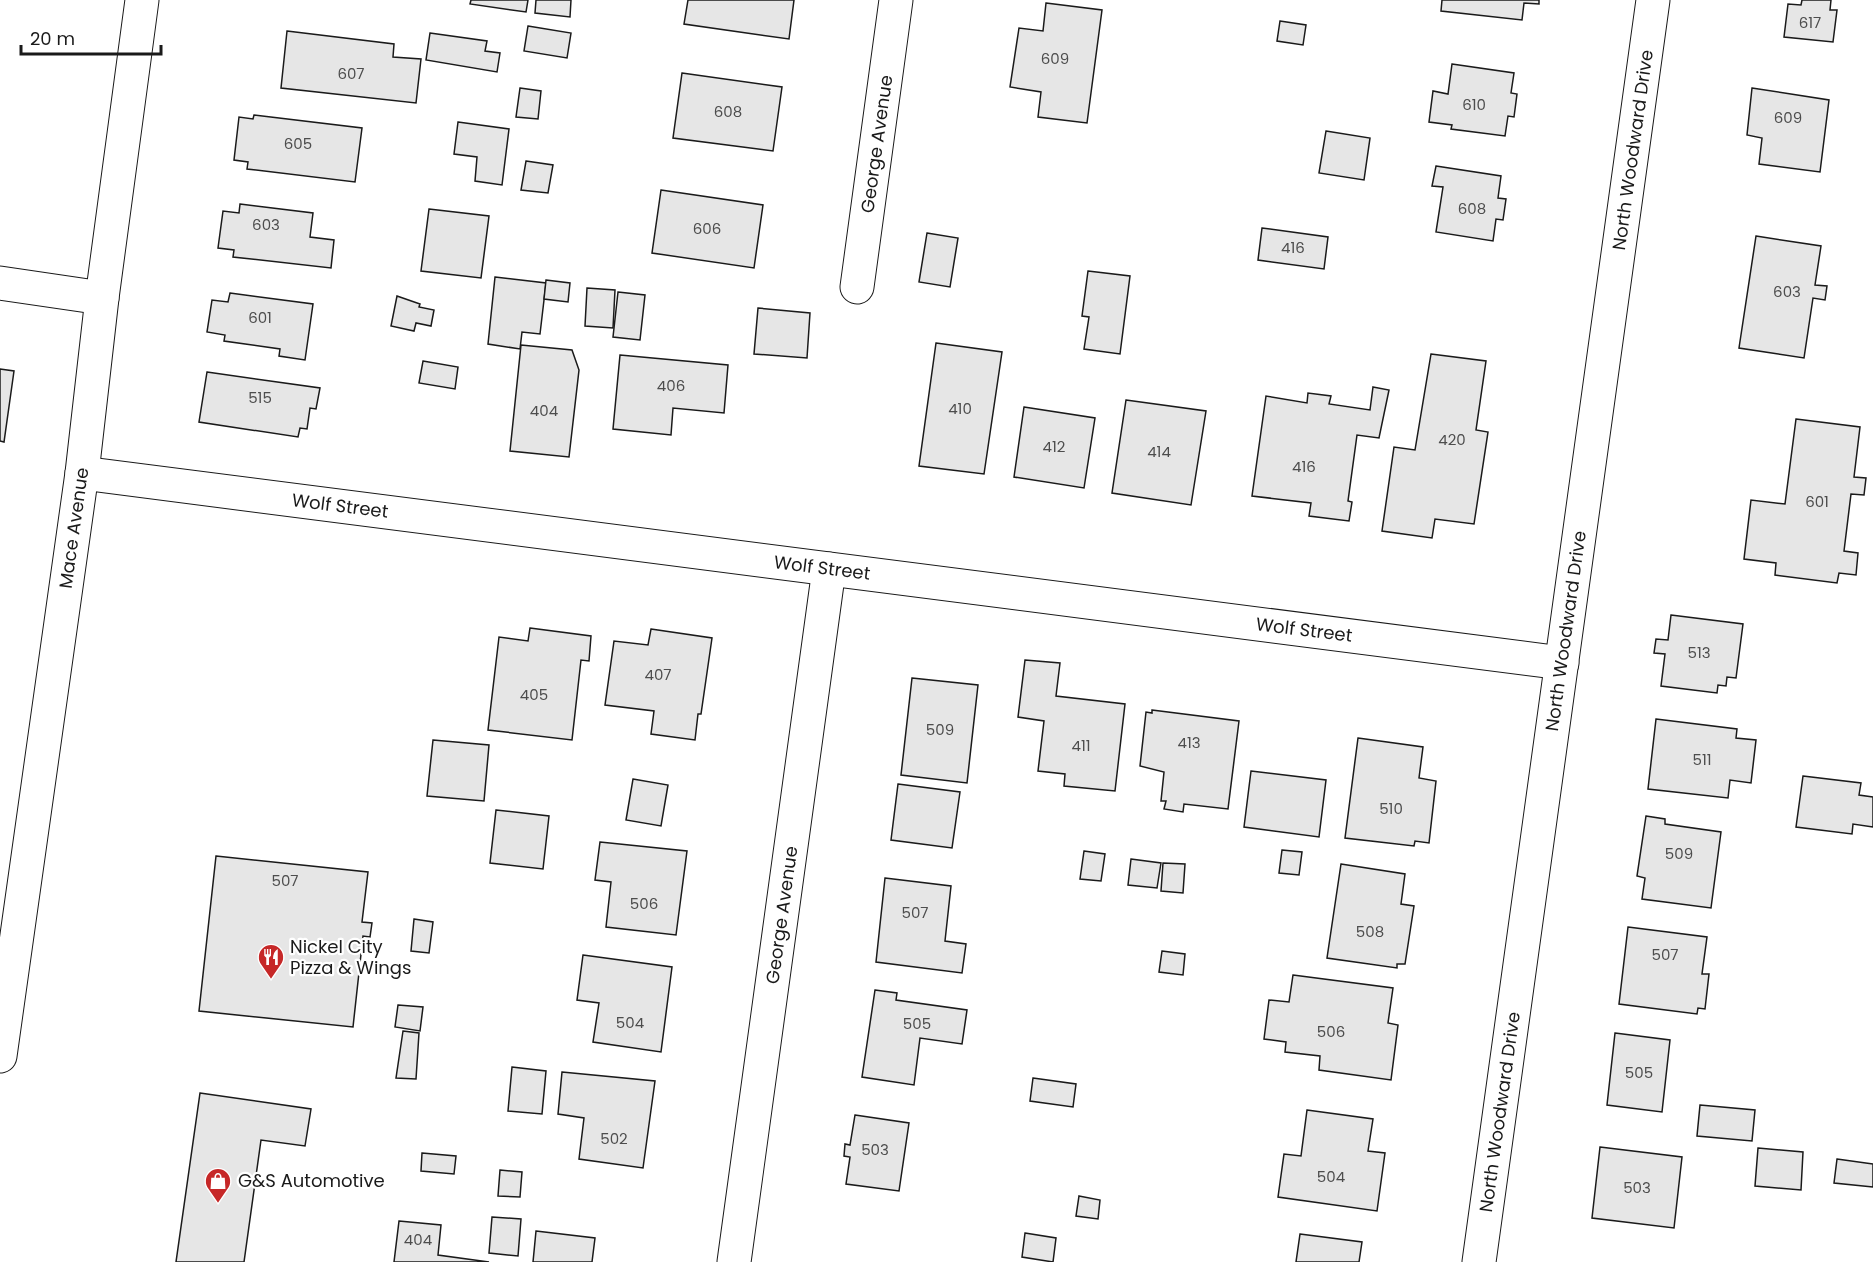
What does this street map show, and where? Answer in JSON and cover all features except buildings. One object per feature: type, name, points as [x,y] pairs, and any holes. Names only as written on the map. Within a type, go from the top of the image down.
[{"type":"street","name":"Mace Avenue","points":[[0,1056],[82,473],[102,298],[142,0]]},
{"type":"street","name":"George Avenue","points":[[857,287],[896,0]]},
{"type":"street","name":"North Woodward Drive","points":[[1479,1262],[1653,0]]},
{"type":"street","points":[[0,283],[102,298]]},
{"type":"street","name":"Wolf Street","points":[[82,473],[1562,663]]},
{"type":"street","name":"George Avenue","points":[[734,1262],[829,569]]},
{"type":"place","name":"Nickel City Pizza & Wings","points":[[271,980]]},
{"type":"place","name":"G&S Automotive","points":[[218,1204]]}]
